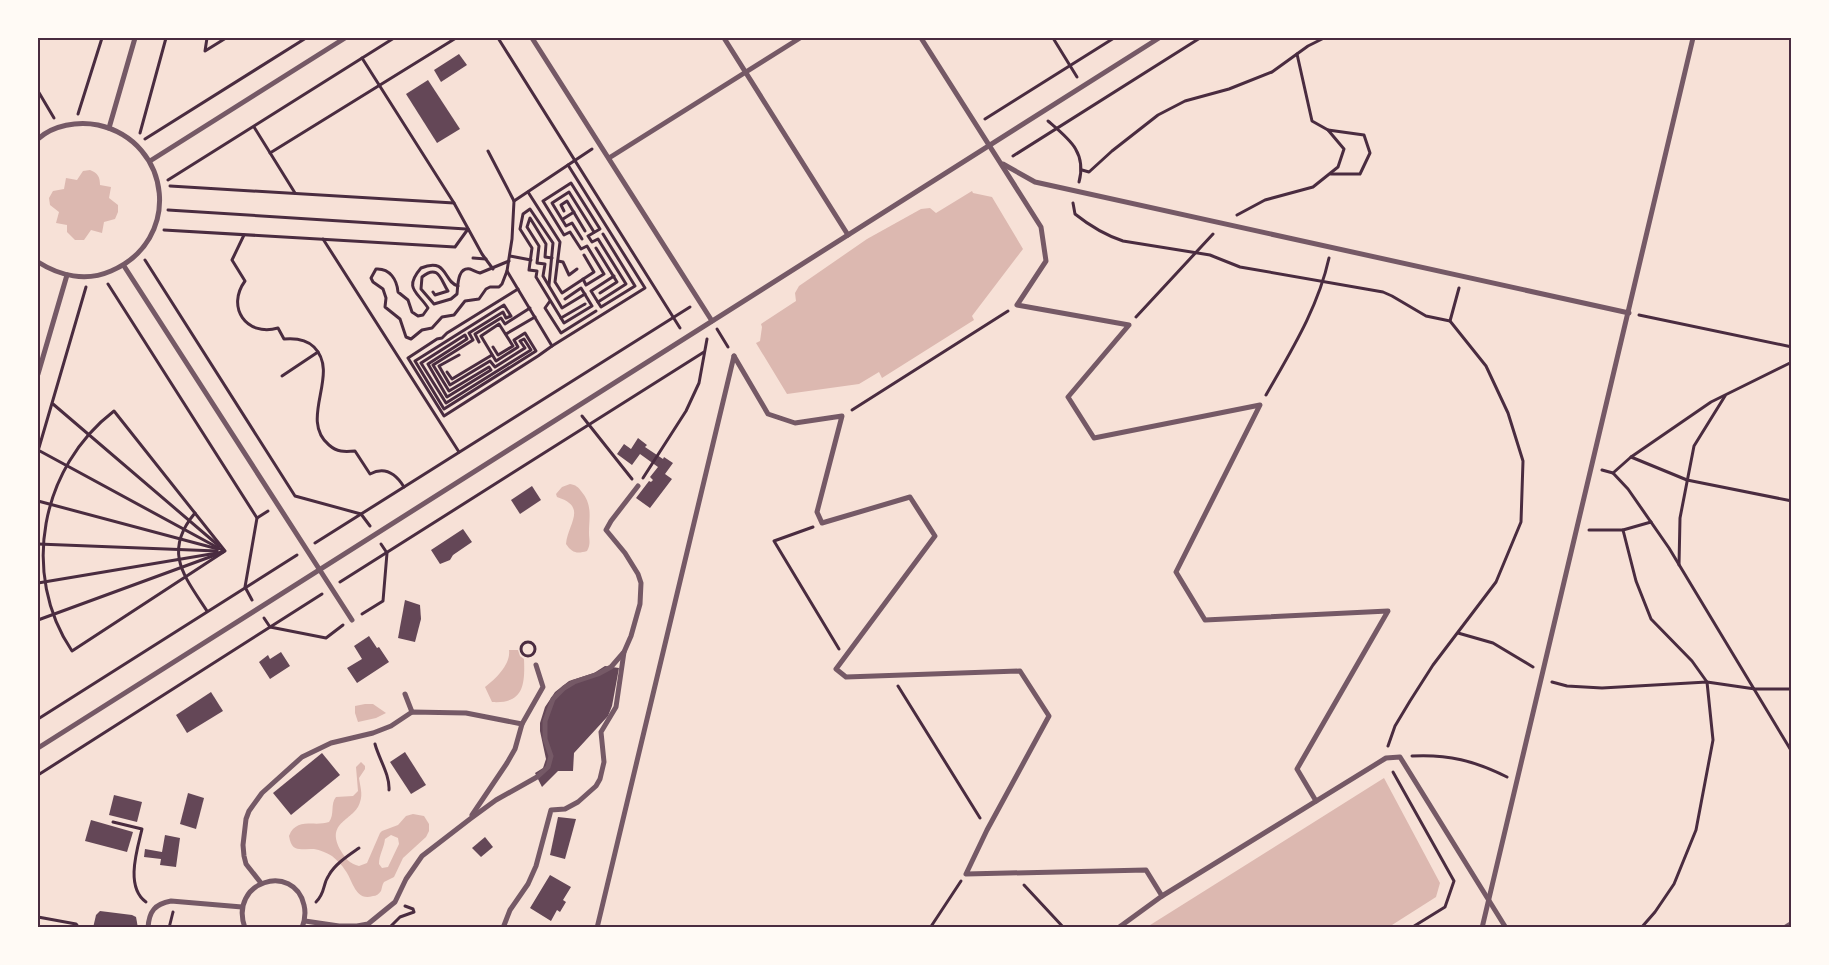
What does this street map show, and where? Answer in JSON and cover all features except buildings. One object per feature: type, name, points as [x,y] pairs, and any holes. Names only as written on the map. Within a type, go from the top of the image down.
[{"type":"street","points":[[109,128],[135,38]]},
{"type":"street","points":[[150,161],[345,38]]},
{"type":"street","points":[[532,38],[712,321]]},
{"type":"street","points":[[724,38],[848,235]]},
{"type":"street","points":[[609,158],[800,38]]},
{"type":"street","points":[[921,38],[1041,227],[1046,261],[1017,305],[1129,325]]},
{"type":"street","points":[[38,748],[1159,38]]},
{"type":"street","points":[[1482,927],[1693,38]]},
{"type":"street","points":[[38,262],[50,270],[66,275],[89,277],[102,275],[124,266],[140,252],[155,229],[160,209],[159,186],[150,161],[124,135],[92,124],[75,124],[60,127],[39,136]]},
{"type":"street","points":[[1001,164],[1035,182],[1629,313]]},
{"type":"street","points":[[124,266],[352,620]]},
{"type":"street","points":[[38,374],[66,275]]},
{"type":"street","points":[[1129,325],[1068,397],[1094,438],[1260,405]]},
{"type":"street","points":[[734,356],[768,414],[795,423],[842,416],[817,512],[822,524],[910,497],[935,536],[836,669],[846,677],[1020,671],[1048,716],[966,874],[1146,870],[1162,896]]},
{"type":"street","points":[[597,927],[734,356]]},
{"type":"street","points":[[1260,405],[1176,572],[1205,620],[1388,611],[1297,769],[1316,801]]},
{"type":"street","points":[[503,927],[510,910],[528,884],[536,866],[551,810],[565,808],[578,802],[596,786],[600,779],[604,762],[601,732],[616,707],[624,652],[640,604],[641,583],[633,564],[606,530],[610,521],[638,486]]},
{"type":"street","points":[[245,927],[242,907],[246,897],[252,889],[271,880],[291,885],[299,892],[306,911],[303,924],[357,927],[368,924],[395,902],[406,879],[422,856],[496,800],[544,772],[551,756],[545,739],[545,721],[553,699],[573,682],[611,667],[624,652]]},
{"type":"street","points":[[470,819],[507,763],[515,748],[522,724],[543,687],[536,665]]},
{"type":"street","points":[[405,694],[412,712]]},
{"type":"street","points":[[261,883],[246,864],[244,856],[243,836],[246,819],[262,793],[302,757],[331,743],[373,733],[391,726],[412,712],[466,713],[522,724]]},
{"type":"street","points":[[1118,927],[1162,896],[1386,758],[1400,757],[1506,927]]},
{"type":"street","points":[[148,927],[149,916],[162,903],[242,907]]},
{"type":"street","points":[[1784,927],[1791,923]]},
{"type":"path","points":[[75,124],[102,38]]},
{"type":"path","points":[[136,145],[166,38]]},
{"type":"path","points":[[207,38],[205,51],[226,38]]},
{"type":"path","points":[[136,145],[306,38]]},
{"type":"path","points":[[159,186],[394,38]]},
{"type":"path","points":[[270,153],[456,38]]},
{"type":"path","points":[[498,38],[686,337]]},
{"type":"path","points":[[1053,38],[1083,86]]},
{"type":"path","points":[[976,124],[1114,38]]},
{"type":"path","points":[[1001,164],[1200,38]]},
{"type":"path","points":[[1082,170],[1089,172],[1158,115],[1185,101],[1229,89],[1272,72],[1324,38]]},
{"type":"path","points":[[1129,325],[1222,223],[1265,200],[1312,187],[1338,167],[1344,149],[1328,130],[1312,121],[1297,54]]},
{"type":"path","points":[[362,58],[493,268]]},
{"type":"path","points":[[38,91],[60,127]]},
{"type":"path","points":[[1040,113],[1073,143],[1082,161]]},
{"type":"path","points":[[254,127],[296,193]]},
{"type":"path","points":[[1328,130],[1364,135],[1370,153],[1360,174],[1329,174]]},
{"type":"path","points":[[514,201],[600,144]]},
{"type":"path","points":[[458,286],[451,283],[447,273],[440,267],[434,265],[421,268],[414,278],[413,289],[428,308],[423,315],[418,316],[411,312],[408,300],[398,292],[397,283],[392,276],[380,268],[376,269],[371,278],[383,289],[387,298],[385,307],[400,319],[406,337],[411,339],[422,330],[432,328],[442,317],[454,315],[465,301],[479,298],[490,287],[502,284],[509,258],[514,201],[488,151]]},
{"type":"path","points":[[518,289],[408,357],[444,416],[645,288],[568,165]]},
{"type":"path","points":[[583,279],[586,285],[604,274],[586,246],[581,249],[570,232],[564,235],[543,201],[571,183],[600,229],[588,236],[592,242],[598,238],[626,284],[598,302]]},
{"type":"path","points":[[159,186],[454,203]]},
{"type":"path","points":[[528,192],[560,242],[555,282],[562,292],[594,272],[584,255]]},
{"type":"path","points":[[582,239],[572,223],[566,226],[552,203],[569,192],[594,232]]},
{"type":"path","points":[[564,211],[561,206],[567,201],[585,231]]},
{"type":"path","points":[[1073,202],[1075,214],[1088,225],[1110,237],[1210,255],[1240,267],[1383,292],[1426,316],[1449,321],[1486,366],[1508,413],[1523,461],[1521,522],[1496,582],[1433,666],[1395,726],[1386,758],[1454,882],[1445,908],[1411,927]]},
{"type":"path","points":[[160,209],[468,229]]},
{"type":"path","points":[[549,285],[553,243],[530,209],[522,214],[520,229],[532,248],[529,270],[537,271],[536,277],[564,323],[592,306],[587,302],[581,288],[565,299]]},
{"type":"path","points":[[562,219],[574,212]]},
{"type":"path","points":[[552,258],[545,257],[546,244],[530,218],[527,227],[538,246],[537,262],[545,264],[543,276],[562,308],[585,294]]},
{"type":"path","points":[[155,229],[455,247],[468,229]]},
{"type":"path","points":[[603,234],[635,286],[601,307],[591,291],[614,276]]},
{"type":"path","points":[[244,235],[232,260],[245,281],[240,288],[238,310],[247,322],[258,329],[278,328],[284,339],[306,341],[318,352],[324,369],[318,403],[321,435],[330,447],[339,452],[355,451],[370,474],[377,470],[391,473],[404,487]]},
{"type":"path","points":[[323,239],[459,452]]},
{"type":"path","points":[[1260,405],[1294,346],[1324,282],[1332,247]]},
{"type":"path","points":[[596,248],[617,282],[600,293]]},
{"type":"path","points":[[102,275],[256,518],[245,587],[258,609],[270,627],[326,638],[383,601],[387,553],[361,514],[295,495],[140,252]]},
{"type":"path","points":[[473,258],[486,259]]},
{"type":"path","points":[[433,292],[435,296],[448,291],[440,274],[430,272],[422,277],[421,289],[434,304],[451,299],[457,294],[459,275],[463,271],[469,269],[480,273],[509,258],[531,260]]},
{"type":"path","points":[[558,261],[563,262],[569,275],[577,269]]},
{"type":"path","points":[[507,271],[552,346]]},
{"type":"path","points":[[392,276],[396,272]]},
{"type":"path","points":[[89,277],[38,451],[225,551]]},
{"type":"path","points":[[1449,321],[1459,288]]},
{"type":"path","points":[[476,292],[479,298]]},
{"type":"path","points":[[561,318],[595,296]]},
{"type":"path","points":[[550,301],[545,308],[561,333],[596,311]]},
{"type":"path","points":[[38,718],[699,301]]},
{"type":"path","points":[[459,355],[439,366],[450,385],[490,361],[495,367],[525,348],[520,341],[524,339],[531,350],[446,403],[421,363],[465,335],[467,339],[428,364],[447,397],[491,370],[489,366],[449,391],[433,365],[473,340],[469,333],[502,312],[506,318],[511,316],[504,305],[415,361],[444,409],[536,351],[525,333],[514,340],[518,347],[496,361],[481,336],[499,324],[513,346],[498,355],[493,347]]},
{"type":"path","points":[[842,416],[1017,305]]},
{"type":"path","points":[[479,342],[475,334],[501,318],[505,324],[530,308]]},
{"type":"path","points":[[1629,313],[1791,347]]},
{"type":"path","points":[[506,334],[535,317]]},
{"type":"path","points":[[575,408],[638,486],[686,411],[699,383],[712,321]]},
{"type":"path","points":[[712,321],[734,356]]},
{"type":"path","points":[[282,376],[318,352]]},
{"type":"path","points":[[38,774],[704,352]]},
{"type":"path","points":[[447,372],[452,379],[466,367],[492,355]]},
{"type":"path","points":[[1613,473],[1631,457],[1711,402],[1791,362]]},
{"type":"path","points":[[1679,565],[1680,518],[1694,446],[1726,394]]},
{"type":"path","points":[[53,404],[225,551]]},
{"type":"path","points":[[114,411],[225,551],[72,651],[58,628],[45,582],[42,544],[50,504],[66,466],[89,434],[114,411]]},
{"type":"path","points":[[1631,457],[1686,480],[1791,501]]},
{"type":"path","points":[[1592,467],[1613,473],[1628,489],[1679,565],[1755,688],[1791,752]]},
{"type":"path","points":[[38,501],[225,551]]},
{"type":"path","points":[[195,513],[180,539],[178,559],[185,578],[207,611]]},
{"type":"path","points":[[1577,528],[1589,531],[1623,530],[1651,522]]},
{"type":"path","points":[[822,524],[774,541],[844,658]]},
{"type":"path","points":[[1623,530],[1636,581],[1651,619],[1692,661],[1707,682],[1713,740],[1696,830],[1674,884],[1655,912],[1641,927]]},
{"type":"path","points":[[38,544],[225,551]]},
{"type":"path","points":[[38,583],[225,551]]},
{"type":"path","points":[[38,620],[225,551]]},
{"type":"path","points":[[1458,633],[1493,643],[1543,673]]},
{"type":"path","points":[[527,642],[532,643],[535,652],[525,656],[521,646],[527,642]]},
{"type":"path","points":[[895,676],[898,689],[987,830]]},
{"type":"path","points":[[1567,686],[1602,688],[1707,682],[1755,688],[1791,689]]},
{"type":"path","points":[[373,733],[389,790]]},
{"type":"path","points":[[1400,757],[1426,755],[1457,757],[1486,766],[1517,782]]},
{"type":"path","points":[[113,822],[141,829],[133,866],[136,886],[141,898],[155,908]]},
{"type":"path","points":[[306,911],[324,893],[326,882],[333,870],[359,848]]},
{"type":"path","points":[[930,927],[966,874]]},
{"type":"path","points":[[1021,874],[1023,884],[1064,927]]},
{"type":"path","points":[[388,927],[400,917],[414,912],[412,908],[395,902]]},
{"type":"path","points":[[38,917],[76,924],[79,927]]},
{"type":"shaded area","points":[[90,170],[98,176],[100,185],[111,187],[109,198],[118,205],[118,212],[115,219],[104,222],[102,233],[91,230],[84,240],[75,240],[67,232],[67,225],[56,223],[59,212],[50,205],[49,198],[53,191],[64,189],[66,178],[77,180],[83,171]]},
{"type":"shaded area","points":[[972,191],[992,197],[1023,249],[972,316],[974,320],[882,378],[879,372],[859,384],[787,394],[756,343],[760,341],[761,324],[796,301],[795,293],[799,286],[867,239],[921,209],[930,208],[936,213]]},
{"type":"shaded area","points":[[570,484],[580,490],[589,506],[589,544],[587,551],[583,552],[573,551],[566,544],[574,511],[572,506],[556,494],[562,487]]},
{"type":"shaded area","points":[[509,650],[518,650],[524,659],[523,684],[511,700],[492,702],[485,687],[505,666]]},
{"type":"shaded area","points":[[373,704],[386,713],[358,722],[355,706]]},
{"type":"shaded area","points":[[361,762],[365,766],[359,778],[360,802],[353,813],[338,827],[336,833],[341,851],[350,862],[359,866],[367,863],[380,833],[398,825],[406,816],[413,814],[424,816],[429,824],[426,837],[403,858],[394,877],[384,882],[378,894],[367,897],[358,893],[344,868],[332,856],[316,849],[295,848],[289,836],[296,826],[329,822],[336,797],[353,796],[358,791],[356,767]],"holes":[[[391,835],[398,838],[399,844],[388,867],[382,868],[379,861],[385,839]]]},
{"type":"shaded area","points":[[1384,778],[1440,883],[1436,897],[1392,927],[1147,927]]}]
